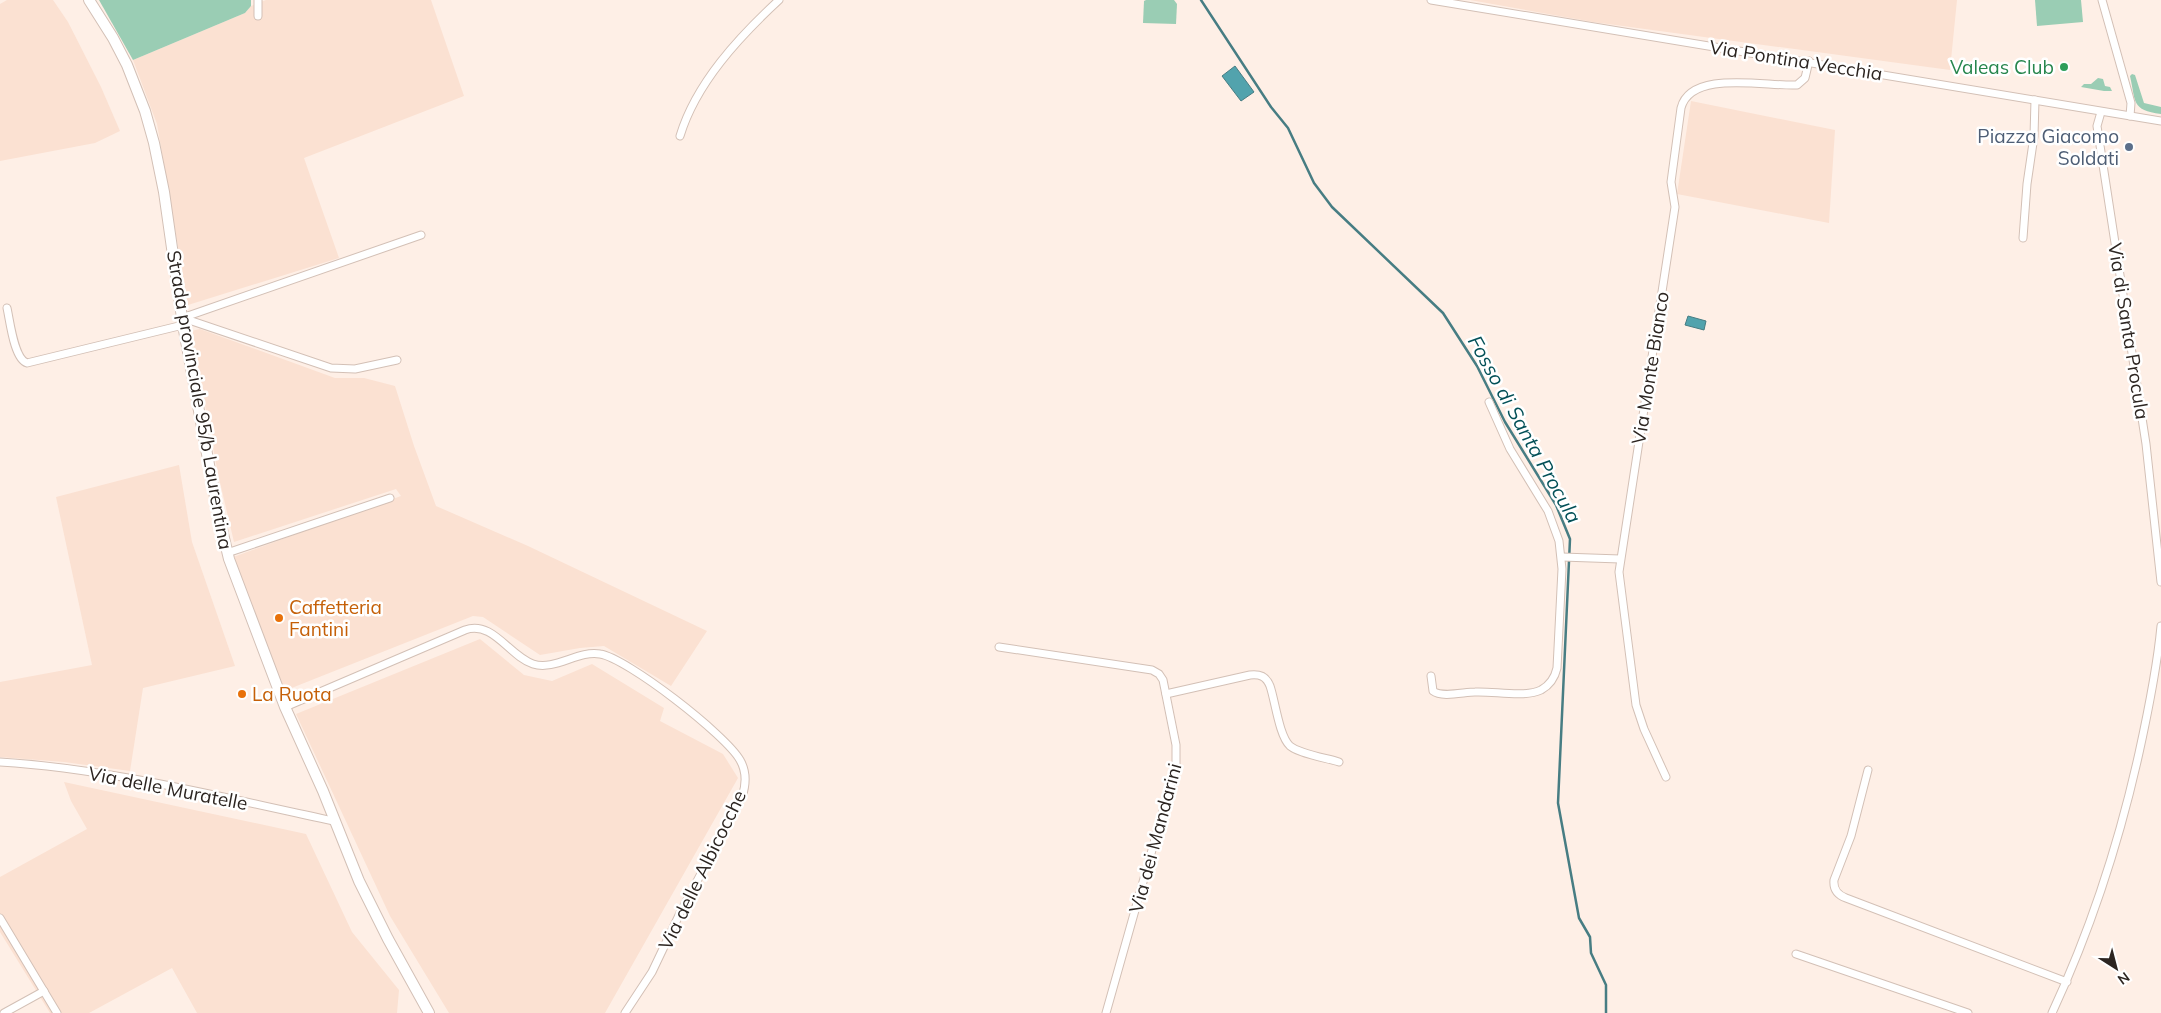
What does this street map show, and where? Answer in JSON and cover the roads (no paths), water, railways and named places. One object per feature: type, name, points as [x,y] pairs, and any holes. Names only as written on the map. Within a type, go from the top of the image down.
[{"type":"main road","name":"Strada provinciale 95/b Laurentina","points":[[89,0],[113,38],[127,65],[150,126],[164,192],[183,321],[227,553],[286,707],[359,881],[382,929],[429,1013]]},
{"type":"street","points":[[258,0],[258,16]]},
{"type":"street","points":[[680,136],[690,108],[716,70],[742,37],[779,0]]},
{"type":"street","name":"Via Pontina Vecchia","points":[[1431,0],[1809,61],[2161,121]]},
{"type":"street","points":[[2102,0],[2130,102],[2130,116]]},
{"type":"street","name":"Via Monte Bianco","points":[[1666,777],[1644,729],[1636,705],[1619,580],[1620,560],[1675,207],[1672,178],[1682,102],[1696,88],[1711,84],[1797,85],[1804,79],[1809,61]]},
{"type":"street","points":[[2024,238],[2027,184],[2034,136],[2035,100]]},
{"type":"street","name":"Via di Santa Procula","points":[[2102,112],[2097,126],[2146,444],[2161,582]]},
{"type":"street","points":[[7,308],[18,355],[23,362],[27,363],[183,321],[421,235]]},
{"type":"street","points":[[183,321],[331,368],[355,369],[397,360]]},
{"type":"street","points":[[1431,676],[1433,691],[1439,694],[1484,692],[1532,693],[1547,686],[1554,677],[1557,668],[1562,557],[1558,535],[1548,510],[1510,449],[1489,402]]},
{"type":"street","points":[[227,553],[390,498]]},
{"type":"street","points":[[1562,557],[1620,560]]},
{"type":"street","points":[[2052,1013],[2067,982],[2102,890],[2123,822],[2150,700],[2161,626]]},
{"type":"street","name":"Via delle Albicocche","points":[[286,707],[465,630],[479,628],[493,635],[524,660],[537,665],[548,665],[596,653],[608,656],[669,693],[728,745],[739,758],[744,769],[745,781],[742,797],[681,911],[652,972],[625,1013]]},
{"type":"street","name":"Via dei Mandarini","points":[[999,647],[1154,670],[1162,679],[1177,749],[1175,773],[1106,1013]]},
{"type":"street","points":[[1166,694],[1250,675],[1261,676],[1267,679],[1270,686],[1287,743],[1298,750],[1339,762]]},
{"type":"street","name":"Via delle Muratelle","points":[[0,762],[65,768],[146,782],[334,820]]},
{"type":"street","points":[[1868,770],[1851,836],[1834,880],[1834,887],[1837,893],[2067,982]]},
{"type":"street","points":[[0,918],[58,1013]]},
{"type":"street","points":[[1796,954],[1968,1013]]},
{"type":"street","points":[[4,1013],[44,991]]},
{"type":"water","points":[[1235,66],[1254,92],[1241,101],[1222,76]]},
{"type":"water","points":[[1688,316],[1706,321],[1704,330],[1685,325]]},
{"type":"waterway","name":"Fosso di Santa Procula","points":[[1201,0],[1271,107],[1288,128],[1314,183],[1332,207],[1443,313],[1477,366],[1505,422],[1556,505],[1570,539],[1558,803],[1579,918],[1590,937],[1591,953],[1606,985],[1606,1013]]},
{"type":"place","name":"Valeas Club","points":[[2064,67]]},
{"type":"place","name":"Piazza Giacomo Soldati","points":[[2129,147]]},
{"type":"place","name":"Caffetteria Fantini","points":[[279,618]]},
{"type":"place","name":"La Ruota","points":[[242,694]]}]
